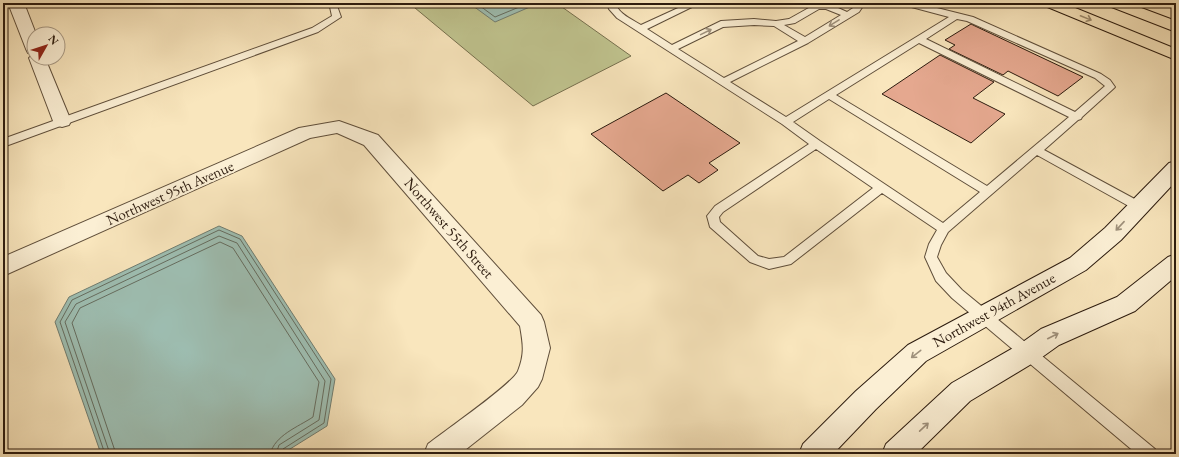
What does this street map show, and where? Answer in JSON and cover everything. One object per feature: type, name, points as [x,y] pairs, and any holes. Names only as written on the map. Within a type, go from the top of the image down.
[{"type":"highway","points":[[1050,3],[1176,55]]},
{"type":"highway","points":[[1114,3],[1176,27]]},
{"type":"street","points":[[16,3],[26,29]]},
{"type":"street","points":[[40,66],[62,121]]},
{"type":"street","name":"Northwest 95th Avenue","points":[[3,267],[306,132],[339,127]]},
{"type":"street","name":"Northwest 55th Street","points":[[339,127],[371,140],[532,322],[537,348],[529,379],[512,396],[438,454]]},
{"type":"street","name":"Northwest 94th Avenue","points":[[813,454],[866,400],[917,352],[1078,264],[1112,234],[1176,168]]},
{"type":"street","points":[[896,454],[961,392],[1029,352],[1050,337],[1126,304],[1176,263]]},
{"type":"lane","points":[[3,143],[315,30],[336,17],[334,6],[331,3]]},
{"type":"lane","points":[[611,3],[613,9],[620,16],[786,122],[816,144],[944,229]]},
{"type":"lane","points":[[640,29],[696,3]]},
{"type":"lane","points":[[723,82],[805,41],[856,10],[862,3]]},
{"type":"lane","points":[[906,3],[970,19],[1098,76],[1107,82],[1110,87],[1077,117],[944,229],[935,244],[931,257],[941,277],[957,294],[1029,352],[1149,454]]},
{"type":"lane","points":[[671,49],[721,24],[754,22],[776,24],[792,21],[817,7],[827,6],[848,15]]},
{"type":"lane","points":[[786,122],[956,16]]},
{"type":"lane","points":[[776,24],[805,41]]},
{"type":"lane","points":[[919,39],[1077,117]]},
{"type":"lane","points":[[829,95],[988,192]]},
{"type":"lane","points":[[816,144],[719,209],[713,216],[714,224],[754,259],[769,264],[786,261],[882,187]]},
{"type":"lane","points":[[1036,150],[1138,206]]},
{"type":"green space","points":[[409,3],[571,3],[562,7],[631,56],[533,106]]},
{"type":"water","points":[[469,3],[539,3],[495,22]]},
{"type":"water","points":[[219,226],[242,236],[335,379],[327,426],[282,454],[101,454],[55,322],[69,297]]},
{"type":"building","points":[[971,24],[1083,77],[1058,96],[1008,71],[1003,75],[949,49],[955,45],[945,40]]},
{"type":"building","points":[[940,55],[994,82],[973,98],[1005,114],[971,143],[882,94]]},
{"type":"building","points":[[666,93],[740,143],[709,163],[718,170],[699,183],[688,175],[663,191],[591,134]]}]
